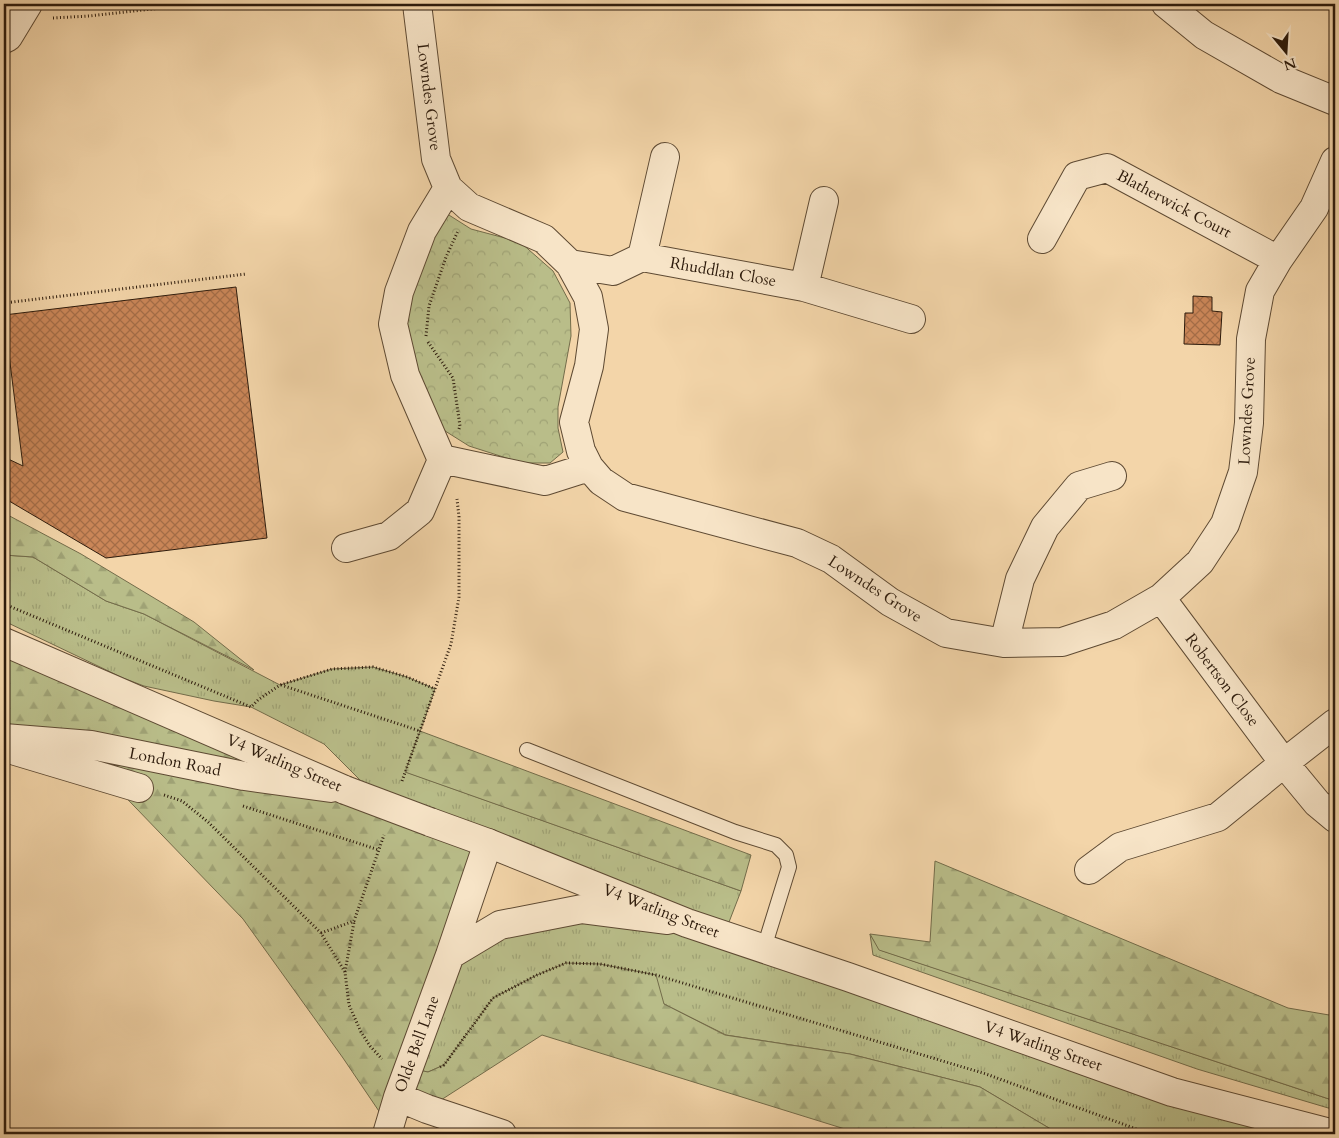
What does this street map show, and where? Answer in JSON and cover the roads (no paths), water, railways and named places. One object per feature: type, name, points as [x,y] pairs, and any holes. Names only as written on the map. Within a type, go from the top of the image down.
[{"type":"street","name":"Lowndes Grove","points":[[417,4],[436,159],[448,188],[469,207],[544,239],[570,264],[588,297],[594,329],[589,366],[574,422],[581,451],[589,467],[601,481],[625,497],[797,543],[831,559],[890,602],[946,633],[1004,643],[1062,642],[1114,625],[1161,598],[1200,562],[1226,524],[1243,472],[1248,423],[1251,339],[1260,291],[1278,260],[1314,208],[1335,161]]},
{"type":"street","points":[[1166,4],[1204,35],[1281,79],[1335,101]]},
{"type":"street","points":[[4,39],[36,11]]},
{"type":"street","points":[[570,264],[614,271],[642,257],[665,157]]},
{"type":"street","name":"Blatherwick Court","points":[[1042,238],[1077,176],[1107,168],[1278,260]]},
{"type":"street","points":[[447,460],[405,375],[392,324],[399,292],[422,231],[448,188]]},
{"type":"street","points":[[804,287],[824,201]]},
{"type":"street","name":"Rhuddlan Close","points":[[642,257],[804,287],[911,319]]},
{"type":"street","points":[[447,460],[545,481],[589,467]]},
{"type":"street","points":[[346,548],[389,536],[420,511],[447,460]]},
{"type":"street","points":[[1004,643],[1020,579],[1045,527],[1080,486],[1112,476]]},
{"type":"street","name":"Robertson Close","points":[[1161,598],[1284,763],[1317,803],[1335,818]]},
{"type":"street","name":"V4 Watling Street","points":[[4,642],[345,790],[687,922],[1172,1092],[1334,1134]]},
{"type":"street","points":[[1089,870],[1120,847],[1218,817],[1335,723]]},
{"type":"street","name":"London Road","points":[[4,738],[91,745],[244,776],[345,790]]},
{"type":"street","name":"London Road","points":[[4,748],[139,788]]},
{"type":"street","name":"Olde Bell Lane","points":[[387,1134],[408,1068],[450,955],[488,844]]},
{"type":"street","points":[[450,955],[500,925],[582,910],[687,922]]},
{"type":"street","points":[[398,1097],[427,1109],[502,1134]]},
{"type":"lane","points":[[527,750],[735,832],[776,845],[786,855],[790,867],[764,948]]}]
